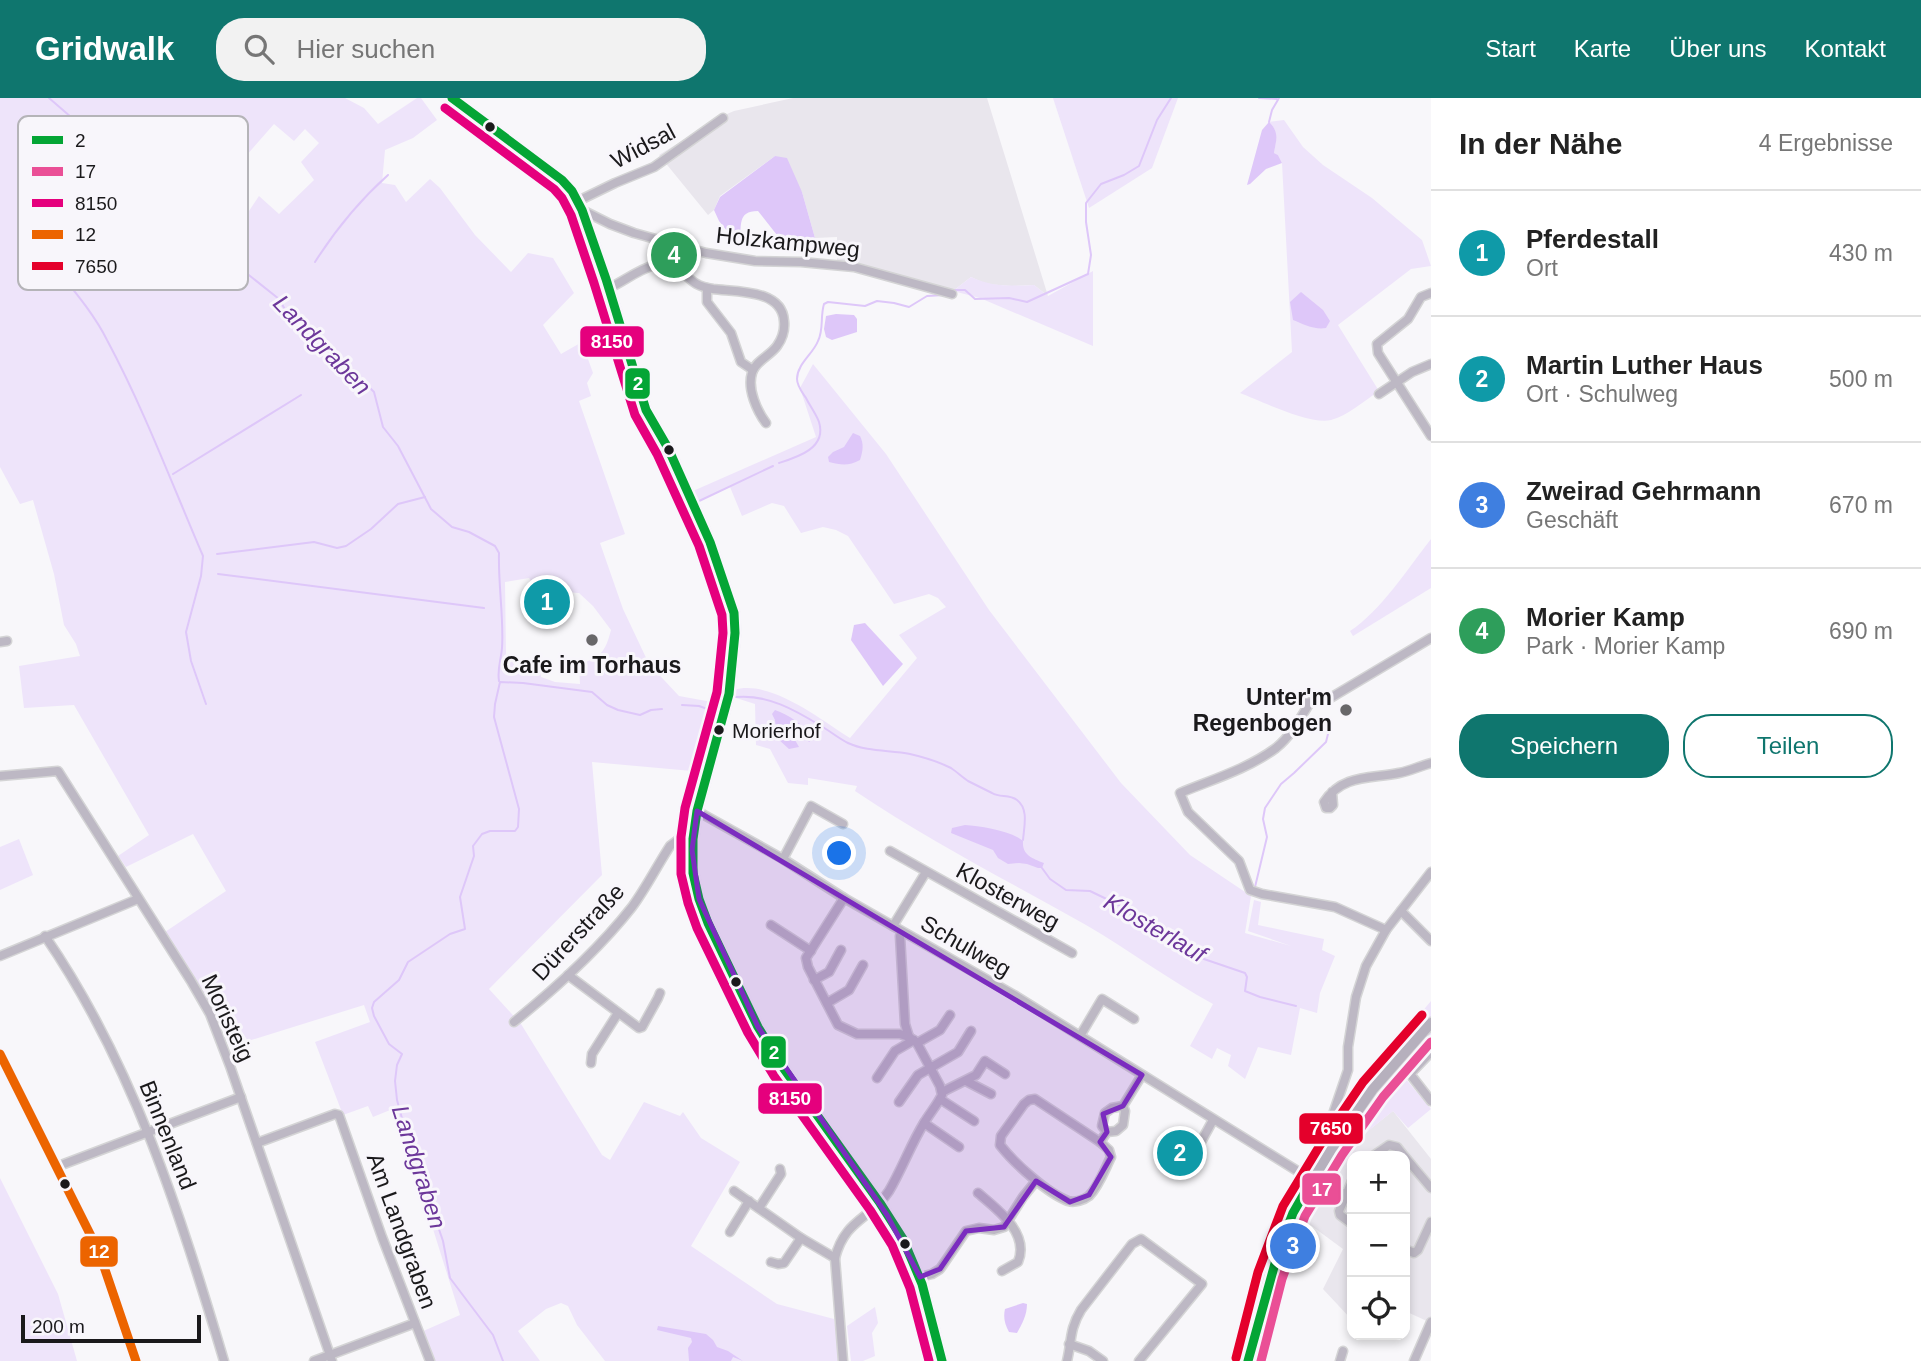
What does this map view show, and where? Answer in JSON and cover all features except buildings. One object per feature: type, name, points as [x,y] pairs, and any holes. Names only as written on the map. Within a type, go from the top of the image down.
[{"type":"main road","points":[[452,98],[562,180],[580,205],[609,288],[646,410],[668,448],[710,542],[734,613],[735,633],[729,694],[697,811],[693,839],[693,873],[699,899],[758,1027],[784,1069],[903,1239],[920,1277],[942,1361]]},
{"type":"main road","points":[[1248,1361],[1270,1275],[1294,1211],[1332,1148],[1373,1089],[1431,1023]]},
{"type":"street","name":"Widsal","points":[[580,205],[614,183],[654,167],[723,118]]},
{"type":"street","name":"Holzkampweg","points":[[580,205],[610,224],[706,253],[755,261],[854,267],[952,294]]},
{"type":"street","points":[[609,288],[661,264],[674,266],[692,282],[707,288],[764,296],[774,301],[781,310],[784,327],[781,339],[773,351],[753,370],[751,382],[760,414],[766,423]]},
{"type":"street","points":[[707,288],[707,302],[731,334],[741,362],[753,370]]},
{"type":"street","points":[[1431,293],[1421,297],[1408,318],[1377,344],[1378,353],[1431,436]]},
{"type":"street","points":[[1379,394],[1412,372],[1431,364]]},
{"type":"street","points":[[1386,930],[1335,907],[1250,890],[1239,861],[1188,812],[1180,793],[1249,764],[1276,748],[1290,732],[1307,704],[1327,700],[1431,638]]},
{"type":"street","points":[[1332,792],[1339,785],[1356,779],[1401,773],[1431,763]]},
{"type":"street","name":"Moristeig","points":[[0,776],[58,771],[210,1014],[331,1358]]},
{"type":"street","points":[[783,859],[811,806],[843,824]]},
{"type":"street","name":"Schulweg","points":[[697,811],[1014,995],[1312,1180],[1346,1194]]},
{"type":"street","name":"Dürerstraße","points":[[514,1022],[569,975],[633,906],[670,846],[678,840],[693,839]]},
{"type":"street","name":"Klosterweg","points":[[891,851],[1072,953]]},
{"type":"street","name":"Klosterweg","points":[[893,926],[926,872]]},
{"type":"street","points":[[1332,1117],[1348,1070],[1348,1047],[1360,983],[1386,930],[1431,872]]},
{"type":"street","points":[[844,898],[806,958],[814,980],[838,1025],[857,1034],[901,1034],[913,1040]]},
{"type":"street","points":[[0,956],[138,899]]},
{"type":"street","points":[[1401,911],[1431,941]]},
{"type":"street","points":[[771,925],[811,951]]},
{"type":"street","name":"Binnenland","points":[[45,936],[94,1014],[148,1133],[181,1220],[224,1361]]},
{"type":"street","points":[[900,936],[905,1024],[931,1068],[941,1096],[974,1121]]},
{"type":"street","points":[[814,980],[829,972],[841,950]]},
{"type":"street","points":[[827,1003],[849,990],[863,965]]},
{"type":"street","points":[[569,975],[639,1028],[660,993]]},
{"type":"street","points":[[1080,1036],[1102,999],[1134,1019]]},
{"type":"street","points":[[591,1063],[592,1054],[618,1013]]},
{"type":"street","points":[[877,1078],[895,1051],[913,1040],[940,1030],[950,1015]]},
{"type":"street","points":[[899,1102],[915,1077],[958,1052],[971,1031]]},
{"type":"street","points":[[1431,1052],[1410,1073],[1431,1101]]},
{"type":"street","points":[[0,1055],[99,1252],[135,1361]]},
{"type":"street","points":[[843,1361],[835,1258],[839,1242],[848,1229],[880,1203],[941,1096],[976,1075],[985,1061],[1005,1074]]},
{"type":"street","points":[[1107,1132],[1102,1126],[1105,1113],[1112,1108],[1123,1106],[1142,1075]]},
{"type":"street","points":[[966,1081],[991,1094]]},
{"type":"street","points":[[56,1167],[241,1097]]},
{"type":"street","points":[[1035,1099],[1100,1142],[1109,1150],[1111,1157],[1089,1195],[1081,1201],[1070,1202],[1036,1181],[1000,1145],[1001,1136],[1024,1104],[1035,1099]]},
{"type":"street","points":[[1100,1142],[1107,1132],[1116,1131],[1123,1125],[1123,1106]]},
{"type":"street","name":"Am Landgraben","points":[[257,1143],[338,1114],[430,1361]]},
{"type":"street","points":[[1185,1171],[1213,1119]]},
{"type":"street","points":[[924,1123],[959,1147]]},
{"type":"street","points":[[1380,1151],[1389,1145],[1401,1151]]},
{"type":"street","points":[[1410,1162],[1431,1188]]},
{"type":"street","points":[[759,1208],[781,1174],[780,1169]]},
{"type":"street","points":[[920,1277],[932,1274],[946,1263],[966,1231],[1004,1227],[1036,1181]]},
{"type":"street","points":[[734,1191],[801,1238],[835,1258]]},
{"type":"street","points":[[978,1193],[1006,1217],[1016,1233],[1021,1254],[1018,1262],[1002,1271]]},
{"type":"street","points":[[1346,1194],[1339,1211],[1340,1216],[1347,1221]]},
{"type":"street","points":[[730,1232],[749,1201]]},
{"type":"street","points":[[1410,1251],[1414,1253],[1418,1250],[1431,1222]]},
{"type":"street","points":[[772,1262],[784,1263],[801,1238]]},
{"type":"street","points":[[1067,1361],[1074,1322],[1081,1310],[1132,1244],[1141,1239],[1202,1284],[1139,1361]]},
{"type":"street","points":[[1414,1361],[1431,1322]]},
{"type":"street","points":[[314,1361],[331,1358],[415,1323]]},
{"type":"street","points":[[1069,1344],[1089,1351],[1103,1361]]},
{"type":"street","points":[[1340,1361],[1343,1351]]},
{"type":"highlighted area","points":[[697,811],[1142,1075],[1123,1106],[1103,1114],[1107,1132],[1100,1142],[1111,1157],[1089,1195],[1070,1202],[1036,1181],[1004,1227],[966,1231],[940,1269],[920,1277],[887,1215],[758,1027],[699,899],[692,850]]},
{"type":"shaded area","points":[[0,98],[345,98],[364,108],[378,124],[421,98],[437,120],[413,138],[385,150],[382,183],[395,185],[406,202],[430,179],[440,188],[475,235],[511,272],[528,253],[553,258],[574,293],[543,325],[561,354],[582,342],[593,373],[587,383],[591,396],[579,401],[625,534],[600,543],[623,609],[649,664],[679,696],[723,704],[703,772],[592,762],[602,875],[489,989],[521,1024],[602,1155],[610,1160],[644,1102],[680,1116],[683,1112],[701,1138],[740,1162],[691,1246],[777,1304],[834,1319],[840,1361],[605,1361],[577,1325],[568,1306],[561,1303],[546,1309],[518,1331],[540,1361],[433,1361],[421,1332],[460,1315],[395,1108],[373,1117],[368,1106],[343,1115],[315,1042],[370,1022],[364,1005],[248,1041],[226,1008],[214,1013],[196,979],[165,932],[226,891],[193,834],[126,867],[118,856],[149,835],[74,705],[24,708],[19,666],[80,656],[64,625],[54,574],[33,500],[20,504],[0,467]],"holes":[[[529,578],[541,594],[549,591],[579,593],[611,630],[601,653],[579,665],[580,684],[555,682],[541,677],[539,664],[506,654],[505,582]]]},
{"type":"shaded area","points":[[793,98],[987,98],[1048,296],[1034,285],[986,284],[971,277],[953,291],[837,264],[837,237],[815,238],[802,192],[775,156],[720,196],[714,210],[708,215],[659,155],[734,111]]},
{"type":"shaded area","points":[[1053,98],[1178,98],[1152,168],[1089,208]]},
{"type":"shaded area","points":[[1284,120],[1303,147],[1323,165],[1372,198],[1422,240],[1431,266],[1411,269],[1338,325],[1379,391],[1349,412],[1331,420],[1322,421],[1299,416],[1240,393],[1292,352],[1282,163],[1274,153],[1276,133],[1269,122]]},
{"type":"shaded area","points":[[1269,122],[1276,133],[1274,153],[1282,163],[1266,169],[1247,185],[1262,130]]},
{"type":"shaded area","points":[[775,156],[787,158],[802,192],[815,238],[805,245],[784,244],[758,211],[743,217],[739,238],[732,237],[714,210],[720,197]]},
{"type":"shaded area","points":[[1093,271],[1093,346],[980,298],[953,291],[971,277],[1009,286],[1034,285],[1048,296]]},
{"type":"shaded area","points":[[1301,292],[1323,310],[1330,321],[1326,328],[1293,320],[1290,302]]},
{"type":"shaded area","points":[[854,315],[857,319],[857,332],[832,340],[826,337],[826,316]]},
{"type":"shaded area","points":[[813,364],[886,454],[989,610],[1121,783],[1190,855],[1251,896],[1245,933],[1291,946],[1248,931],[1254,900],[1261,902],[1258,925],[1324,939],[1322,950],[1335,956],[1320,993],[1317,1013],[1300,1008],[1291,1055],[1258,1047],[1245,1079],[1228,1066],[1231,1055],[1217,1048],[1212,1059],[1190,1046],[1213,1004],[1086,925],[911,827],[855,791],[857,786],[808,778],[808,785],[788,783],[770,749],[756,745],[755,704],[733,697],[734,690],[748,688],[779,695],[850,738],[917,658],[899,635],[946,607],[938,598],[929,594],[894,604],[848,536],[823,527],[801,533],[784,506],[772,503],[742,516],[730,487],[697,502],[693,491],[816,437],[800,388]]},
{"type":"shaded area","points":[[853,433],[860,436],[862,442],[860,460],[845,464],[829,462],[828,457],[844,447]]},
{"type":"shaded area","points":[[1431,539],[1431,588],[1353,636],[1350,631],[1383,601]]},
{"type":"shaded area","points":[[865,623],[903,664],[883,686],[851,640],[854,625]]},
{"type":"shaded area","points":[[775,710],[815,736],[809,742],[799,735],[795,740],[799,747],[789,749],[777,738],[772,714]]},
{"type":"shaded area","points":[[965,825],[1018,837],[1023,841],[1024,850],[1029,855],[1044,863],[1042,868],[1019,863],[1008,864],[998,858],[993,850],[951,833],[952,828]]},
{"type":"shaded area","points":[[19,839],[33,875],[0,890],[0,847]]},
{"type":"shaded area","points":[[1431,1001],[1431,1050],[1405,1078],[1431,1109],[1408,1128],[1393,1111],[1348,1147],[1327,1179],[1310,1169],[1349,1099]]},
{"type":"shaded area","points":[[1393,1111],[1431,1159],[1429,1322],[1410,1313],[1410,1151],[1347,1151],[1347,1315],[1323,1289],[1343,1249],[1301,1218],[1348,1147]]},
{"type":"shaded area","points":[[0,1178],[58,1294],[77,1361],[0,1361]]},
{"type":"shaded area","points":[[1027,1304],[1022,1323],[1017,1333],[1009,1332],[1005,1309]]},
{"type":"shaded area","points":[[875,1307],[878,1323],[872,1333],[875,1356],[863,1361],[851,1361],[847,1326]]},
{"type":"shaded area","points":[[658,1326],[706,1334],[717,1347],[743,1361],[733,1357],[731,1361],[689,1361],[688,1348],[692,1342],[691,1338],[657,1330]]},
{"type":"waterway","name":"Landgraben","points":[[49,98],[70,116]]},
{"type":"waterway","points":[[955,290],[965,290],[975,299],[1009,298],[1027,302],[1088,274],[1091,255],[1086,203],[1101,184],[1139,166],[1157,120],[1171,98]]},
{"type":"waterway","points":[[1259,98],[1277,99]]},
{"type":"waterway","points":[[1269,122],[1279,98]]},
{"type":"waterway","points":[[315,262],[349,216],[388,175]]},
{"type":"waterway","name":"Landgraben","points":[[248,274],[279,299],[298,327],[374,392],[383,427],[398,446],[431,509],[452,527],[469,532],[495,546],[499,553],[502,625],[499,681]]},
{"type":"waterway","points":[[73,290],[101,329],[120,366],[203,556],[201,576],[186,632],[191,661],[206,704]]},
{"type":"waterway","points":[[779,463],[809,450],[819,439],[819,422],[797,379],[820,336],[824,304],[828,302],[865,306],[877,301],[909,307],[927,296],[944,295]]},
{"type":"waterway","points":[[173,474],[301,395]]},
{"type":"waterway","points":[[697,502],[773,466]]},
{"type":"waterway","points":[[217,554],[314,542],[337,548],[346,546],[371,529],[398,504],[425,497]]},
{"type":"waterway","points":[[218,574],[484,608]]},
{"type":"waterway","name":"Landgraben","points":[[503,1361],[493,1335],[450,1278],[443,1241],[397,1100],[395,1081],[402,1054],[389,1044],[372,1008],[374,1002],[399,980],[408,962],[450,934],[465,929],[460,897],[474,856],[473,846],[482,834],[490,831],[515,831],[518,827],[519,809],[494,717],[500,682],[592,692],[607,705],[640,715],[662,709]]},
{"type":"waterway","name":"Klosterlauf","points":[[736,697],[759,698],[780,704],[848,743],[931,760],[951,768],[968,781],[995,794],[1014,798],[1023,808],[1023,840]]},
{"type":"waterway","points":[[682,705],[699,706],[713,711],[719,709]]},
{"type":"waterway","points":[[1255,887],[1267,837],[1263,819],[1265,808],[1281,784],[1326,742],[1328,734],[1322,718]]},
{"type":"waterway","name":"Klosterlauf","points":[[1042,868],[1050,879],[1066,890],[1090,891],[1121,906],[1201,958],[1245,973],[1245,991],[1296,1006]]},
{"type":"transit line","name":"2","points":[[452,98],[562,180],[572,191],[582,210],[646,410],[668,448],[710,542],[734,613],[735,633],[729,694],[697,811],[693,839],[693,873],[699,899],[758,1027],[784,1069],[903,1239],[922,1284],[942,1361]]},
{"type":"transit line","name":"8150","points":[[445,108],[554,189],[562,198],[571,215],[594,283],[635,415],[657,454],[699,546],[722,615],[723,633],[717,692],[685,808],[681,837],[681,874],[688,903],[697,928],[748,1033],[774,1076],[892,1245],[910,1288],[929,1361]]},
{"type":"transit line","name":"7650","points":[[1236,1358],[1258,1272],[1283,1206],[1363,1082],[1422,1015]]},
{"type":"transit line","name":"17","points":[[1261,1361],[1282,1279],[1305,1216],[1342,1155],[1383,1097],[1431,1042]]},
{"type":"transit line","name":"12","points":[[0,1054],[99,1252],[136,1361]]},
{"type":"transit line","name":"2","points":[[1248,1361],[1279,1249],[1293,1213],[1312,1180]]},
{"type":"place","name":"Morier Kamp","points":[[674,255]]},
{"type":"place","name":"Pferdestall","points":[[547,602]]},
{"type":"place","name":"Cafe im Torhaus","points":[[592,640]]},
{"type":"place","name":"Unter'm Regenbogen","points":[[1346,710]]},
{"type":"place","name":"Morierhof","points":[[719,730]]},
{"type":"place","name":"Martin Luther Haus","points":[[1180,1153]]},
{"type":"place","name":"Zweirad Gehrmann","points":[[1293,1246]]}]
